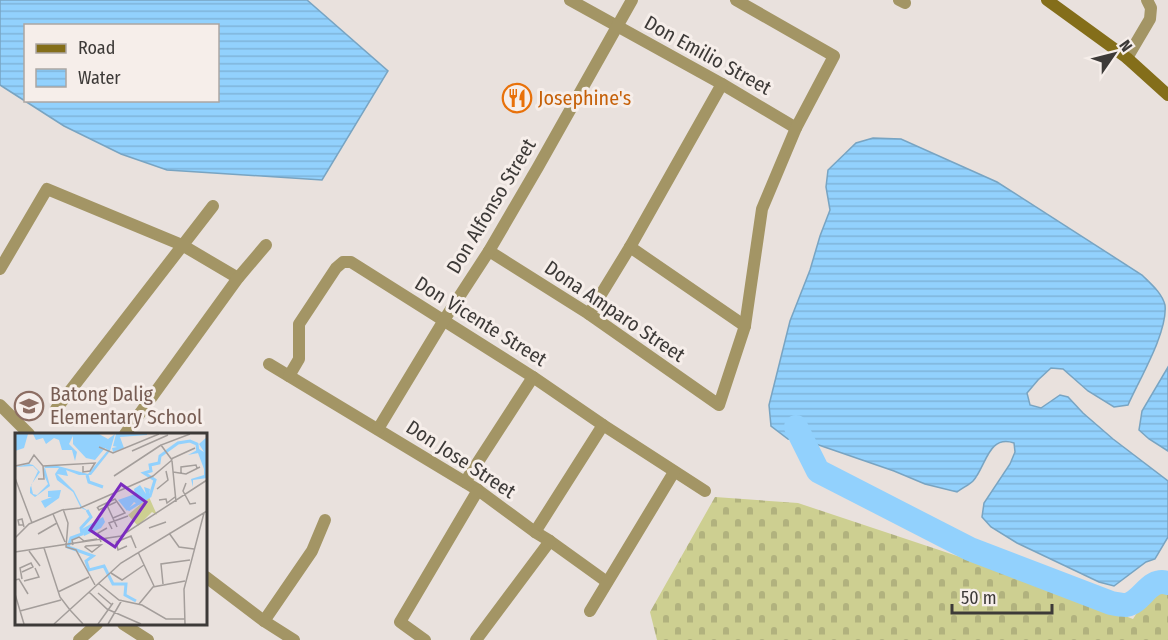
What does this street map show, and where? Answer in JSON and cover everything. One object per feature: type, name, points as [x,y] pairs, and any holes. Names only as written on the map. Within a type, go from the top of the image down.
[{"type":"main road","points":[[1047,0],[1126,58],[1168,95]]},
{"type":"street","name":"Don Emilio Street","points":[[570,0],[722,84],[796,128]]},
{"type":"street","name":"Don Alfonso Street","points":[[378,429],[489,251],[632,0]]},
{"type":"street","points":[[630,247],[745,326],[762,209],[796,128],[834,56],[736,0]]},
{"type":"street","points":[[1126,58],[1150,19],[1151,8],[1147,0]]},
{"type":"street","points":[[589,315],[722,84]]},
{"type":"street","points":[[0,269],[47,189],[182,245],[238,278]]},
{"type":"street","points":[[56,409],[213,206]]},
{"type":"street","points":[[126,433],[238,278],[266,245]]},
{"type":"street","name":"Dona Amparo Street","points":[[489,251],[589,315],[719,405],[745,326]]},
{"type":"street","name":"Don Vicente Street","points":[[289,376],[299,359],[299,324],[336,268],[343,262],[351,262],[533,377],[705,491]]},
{"type":"street","name":"Don Jose Street","points":[[269,364],[478,490],[607,582]]},
{"type":"street","points":[[465,482],[533,377]]},
{"type":"street","points":[[0,405],[27,433]]},
{"type":"street","points":[[535,532],[603,425]]},
{"type":"street","points":[[590,611],[674,472]]},
{"type":"street","points":[[425,640],[400,622],[478,490]]},
{"type":"street","points":[[264,621],[312,551],[325,520]]},
{"type":"street","points":[[476,640],[550,540]]},
{"type":"street","points":[[207,577],[264,621],[294,640]]},
{"type":"street","points":[[79,640],[96,625]]},
{"type":"street","points":[[125,625],[148,640]]},
{"type":"green space","points":[[715,497],[798,503],[1035,582],[1133,619],[1149,594],[1159,586],[1168,589],[1168,640],[657,640],[650,612]]},
{"type":"water","points":[[0,0],[307,0],[388,71],[322,180],[167,170],[121,154],[64,126],[27,102],[219,102],[219,24],[24,24],[24,100],[0,85]]},
{"type":"water","points":[[873,138],[901,139],[997,182],[1142,275],[1161,297],[1165,305],[1165,316],[1158,342],[1128,405],[1114,407],[1088,391],[1063,369],[1051,368],[1027,393],[1030,405],[1041,408],[1060,395],[1068,397],[1113,439],[1168,481],[1168,537],[1155,559],[1146,562],[1114,586],[1099,582],[1017,543],[991,527],[982,517],[984,503],[1010,464],[1015,452],[1014,443],[1005,441],[993,447],[973,481],[957,492],[925,484],[810,442],[788,439],[771,426],[769,405],[790,321],[830,210],[826,187],[828,170],[856,143]]},
{"type":"water","points":[[1168,367],[1168,451],[1139,430],[1142,411]]},
{"type":"waterway","points":[[796,427],[818,471],[970,549],[1115,604],[1132,603],[1155,583],[1168,583]]},
{"type":"place","name":"Josephine's","points":[[517,98]]},
{"type":"place","name":"Batong Dalig Elementary School","points":[[29,406]]}]
